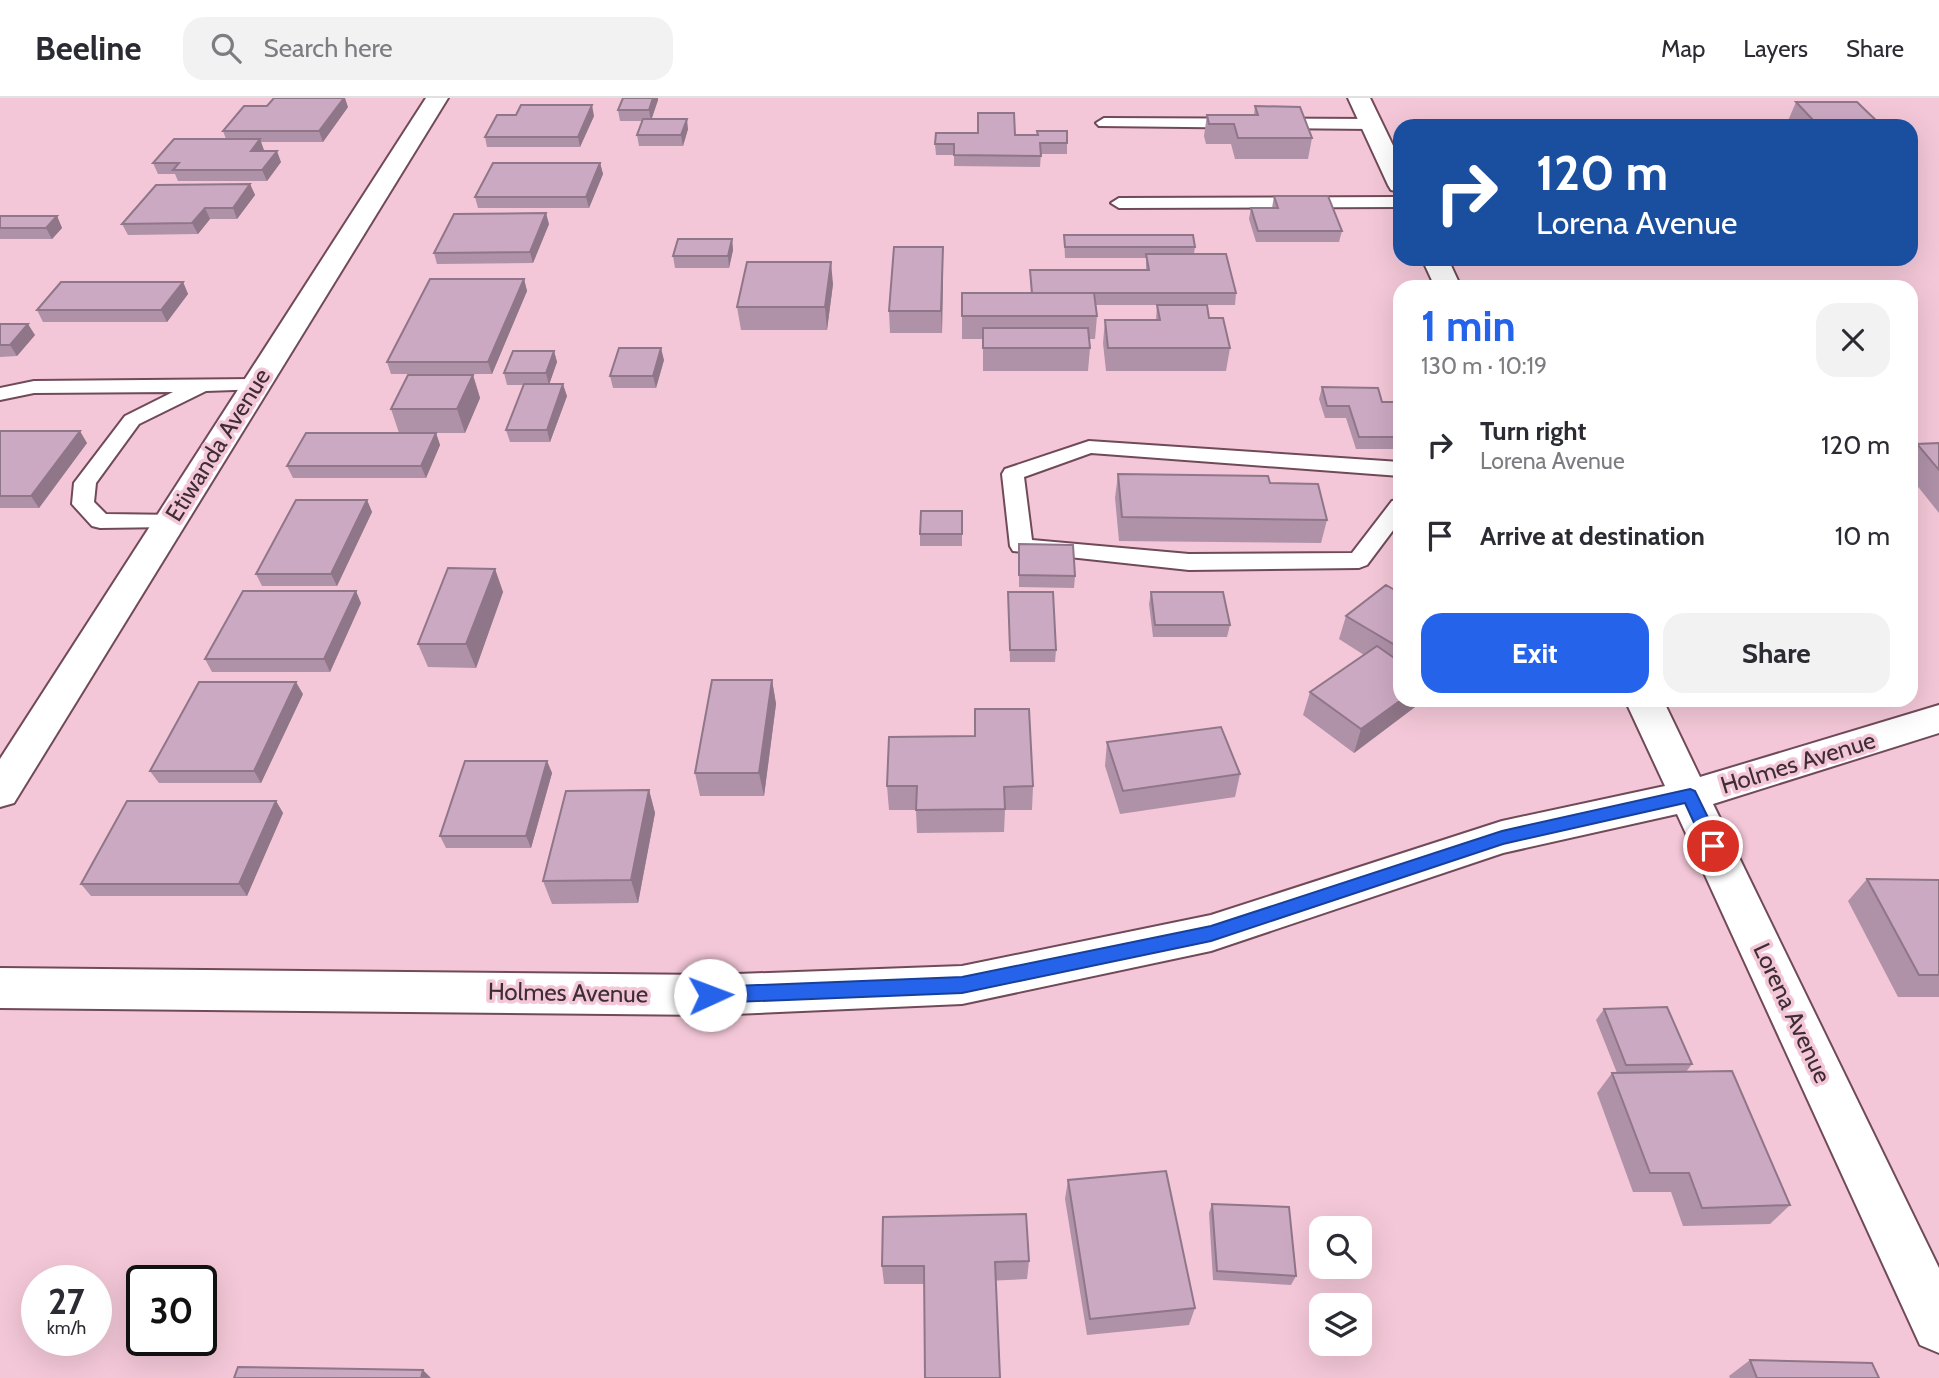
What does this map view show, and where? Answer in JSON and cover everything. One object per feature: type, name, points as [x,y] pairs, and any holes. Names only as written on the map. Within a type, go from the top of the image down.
[{"type":"street","name":"Etiwanda Avenue","points":[[0,792],[437,98]]},
{"type":"street","points":[[1359,98],[1393,170]]},
{"type":"street","name":"Lorena Avenue","points":[[1647,707],[1939,1326]]},
{"type":"street","name":"Holmes Avenue","points":[[0,988],[710,995],[962,985],[1211,933],[1502,837],[1690,796],[1939,719]]},
{"type":"lane","points":[[1104,123],[1371,124]]},
{"type":"lane","points":[[1119,203],[1393,202]]},
{"type":"lane","points":[[0,394],[34,387],[256,385]]},
{"type":"lane","points":[[171,520],[100,521],[83,503],[85,483],[132,419],[201,386]]},
{"type":"lane","points":[[1393,469],[1089,447],[1013,474],[1021,546],[1189,562],[1359,560],[1393,515]]},
{"type":"building","points":[[274,98],[344,98],[319,131],[223,131],[244,106],[267,106]]},
{"type":"building","points":[[623,98],[653,98],[649,110],[618,110]]},
{"type":"building","points":[[1796,102],[1857,102],[1875,119],[1812,119]]},
{"type":"building","points":[[521,105],[592,105],[578,137],[485,137],[497,115],[516,115]]},
{"type":"building","points":[[1255,106],[1300,107],[1312,138],[1238,138],[1234,124],[1209,124],[1207,115],[1258,115]]},
{"type":"building","points":[[978,113],[1014,113],[1015,135],[1038,135],[1037,131],[1067,131],[1067,143],[1040,143],[1041,156],[954,155],[954,144],[935,144],[936,133],[978,133]]},
{"type":"building","points":[[643,119],[687,119],[681,135],[637,135]]},
{"type":"building","points":[[174,139],[260,139],[251,151],[277,151],[262,170],[173,170],[179,163],[153,163]]},
{"type":"building","points":[[493,163],[600,163],[586,197],[475,197]]},
{"type":"building","points":[[250,184],[233,208],[205,208],[192,223],[122,224],[156,185]]},
{"type":"building","points":[[1274,196],[1328,196],[1342,231],[1258,231],[1251,208],[1278,208]]},
{"type":"building","points":[[546,213],[530,252],[434,253],[454,214]]},
{"type":"building","points":[[0,216],[57,216],[46,228],[0,228]]},
{"type":"building","points":[[1064,235],[1193,235],[1195,247],[1065,247]]},
{"type":"building","points":[[678,239],[732,239],[728,256],[673,256]]},
{"type":"building","points":[[894,247],[943,247],[941,311],[889,311]]},
{"type":"building","points":[[1146,254],[1226,254],[1236,293],[1032,293],[1030,270],[1149,270]]},
{"type":"building","points":[[747,262],[831,262],[825,307],[737,307]]},
{"type":"building","points":[[430,279],[524,279],[488,362],[387,362]]},
{"type":"building","points":[[61,282],[183,282],[161,310],[37,310]]},
{"type":"building","points":[[962,293],[1094,293],[1097,316],[962,316]]},
{"type":"building","points":[[1157,305],[1207,305],[1209,318],[1223,318],[1230,348],[1108,348],[1105,320],[1160,320]]},
{"type":"building","points":[[0,324],[28,324],[10,345],[0,345]]},
{"type":"building","points":[[983,328],[1088,328],[1090,348],[983,348]]},
{"type":"building","points":[[619,348],[661,348],[653,376],[610,376]]},
{"type":"building","points":[[513,351],[554,351],[546,373],[504,373]]},
{"type":"building","points":[[408,375],[473,375],[457,409],[391,409]]},
{"type":"building","points":[[524,384],[563,384],[547,430],[506,430]]},
{"type":"building","points":[[1322,387],[1378,388],[1382,402],[1393,402],[1393,437],[1359,437],[1349,406],[1327,406]]},
{"type":"building","points":[[0,431],[80,431],[31,496],[0,496]]},
{"type":"building","points":[[306,433],[436,433],[421,466],[287,466]]},
{"type":"building","points":[[1939,443],[1939,470],[1918,445]]},
{"type":"building","points":[[1118,474],[1268,476],[1270,483],[1318,484],[1327,520],[1122,517]]},
{"type":"building","points":[[296,500],[367,500],[331,574],[256,574]]},
{"type":"building","points":[[921,511],[962,511],[962,534],[920,534]]},
{"type":"building","points":[[1019,544],[1073,545],[1075,576],[1019,575]]},
{"type":"building","points":[[448,568],[495,569],[466,644],[418,644]]},
{"type":"building","points":[[1386,585],[1393,589],[1393,644],[1346,616]]},
{"type":"building","points":[[243,591],[356,591],[324,659],[205,659]]},
{"type":"building","points":[[1008,592],[1053,592],[1056,650],[1010,650]]},
{"type":"building","points":[[1151,592],[1223,592],[1230,625],[1155,625]]},
{"type":"building","points":[[1377,646],[1393,657],[1393,706],[1361,729],[1310,692]]},
{"type":"building","points":[[712,680],[772,680],[759,773],[695,773]]},
{"type":"building","points":[[199,682],[296,682],[254,771],[150,771]]},
{"type":"building","points":[[975,709],[1029,709],[1033,786],[1004,787],[1005,809],[916,810],[917,786],[887,786],[889,737],[975,736]]},
{"type":"building","points":[[1221,727],[1240,774],[1123,791],[1107,742]]},
{"type":"building","points":[[465,761],[547,761],[526,836],[440,836]]},
{"type":"building","points":[[649,790],[631,880],[543,881],[566,791]]},
{"type":"building","points":[[127,801],[276,801],[239,884],[81,884]]},
{"type":"building","points":[[1867,879],[1939,880],[1939,975],[1919,975]]},
{"type":"building","points":[[1667,1007],[1692,1064],[1626,1065],[1604,1009]]},
{"type":"building","points":[[1732,1071],[1790,1205],[1702,1208],[1689,1173],[1650,1173],[1612,1073]]},
{"type":"building","points":[[1166,1171],[1195,1308],[1090,1319],[1068,1180]]},
{"type":"building","points":[[1212,1204],[1289,1207],[1296,1276],[1217,1271]]},
{"type":"building","points":[[1026,1214],[1029,1261],[995,1262],[1000,1378],[925,1378],[924,1266],[882,1266],[883,1217]]},
{"type":"building","points":[[1750,1360],[1872,1363],[1879,1378],[1757,1378]]},
{"type":"building","points":[[238,1367],[423,1370],[421,1378],[234,1378]]},
{"type":"route","points":[[710,995],[962,985],[1211,933],[1502,837],[1690,796],[1713,846]]}]
